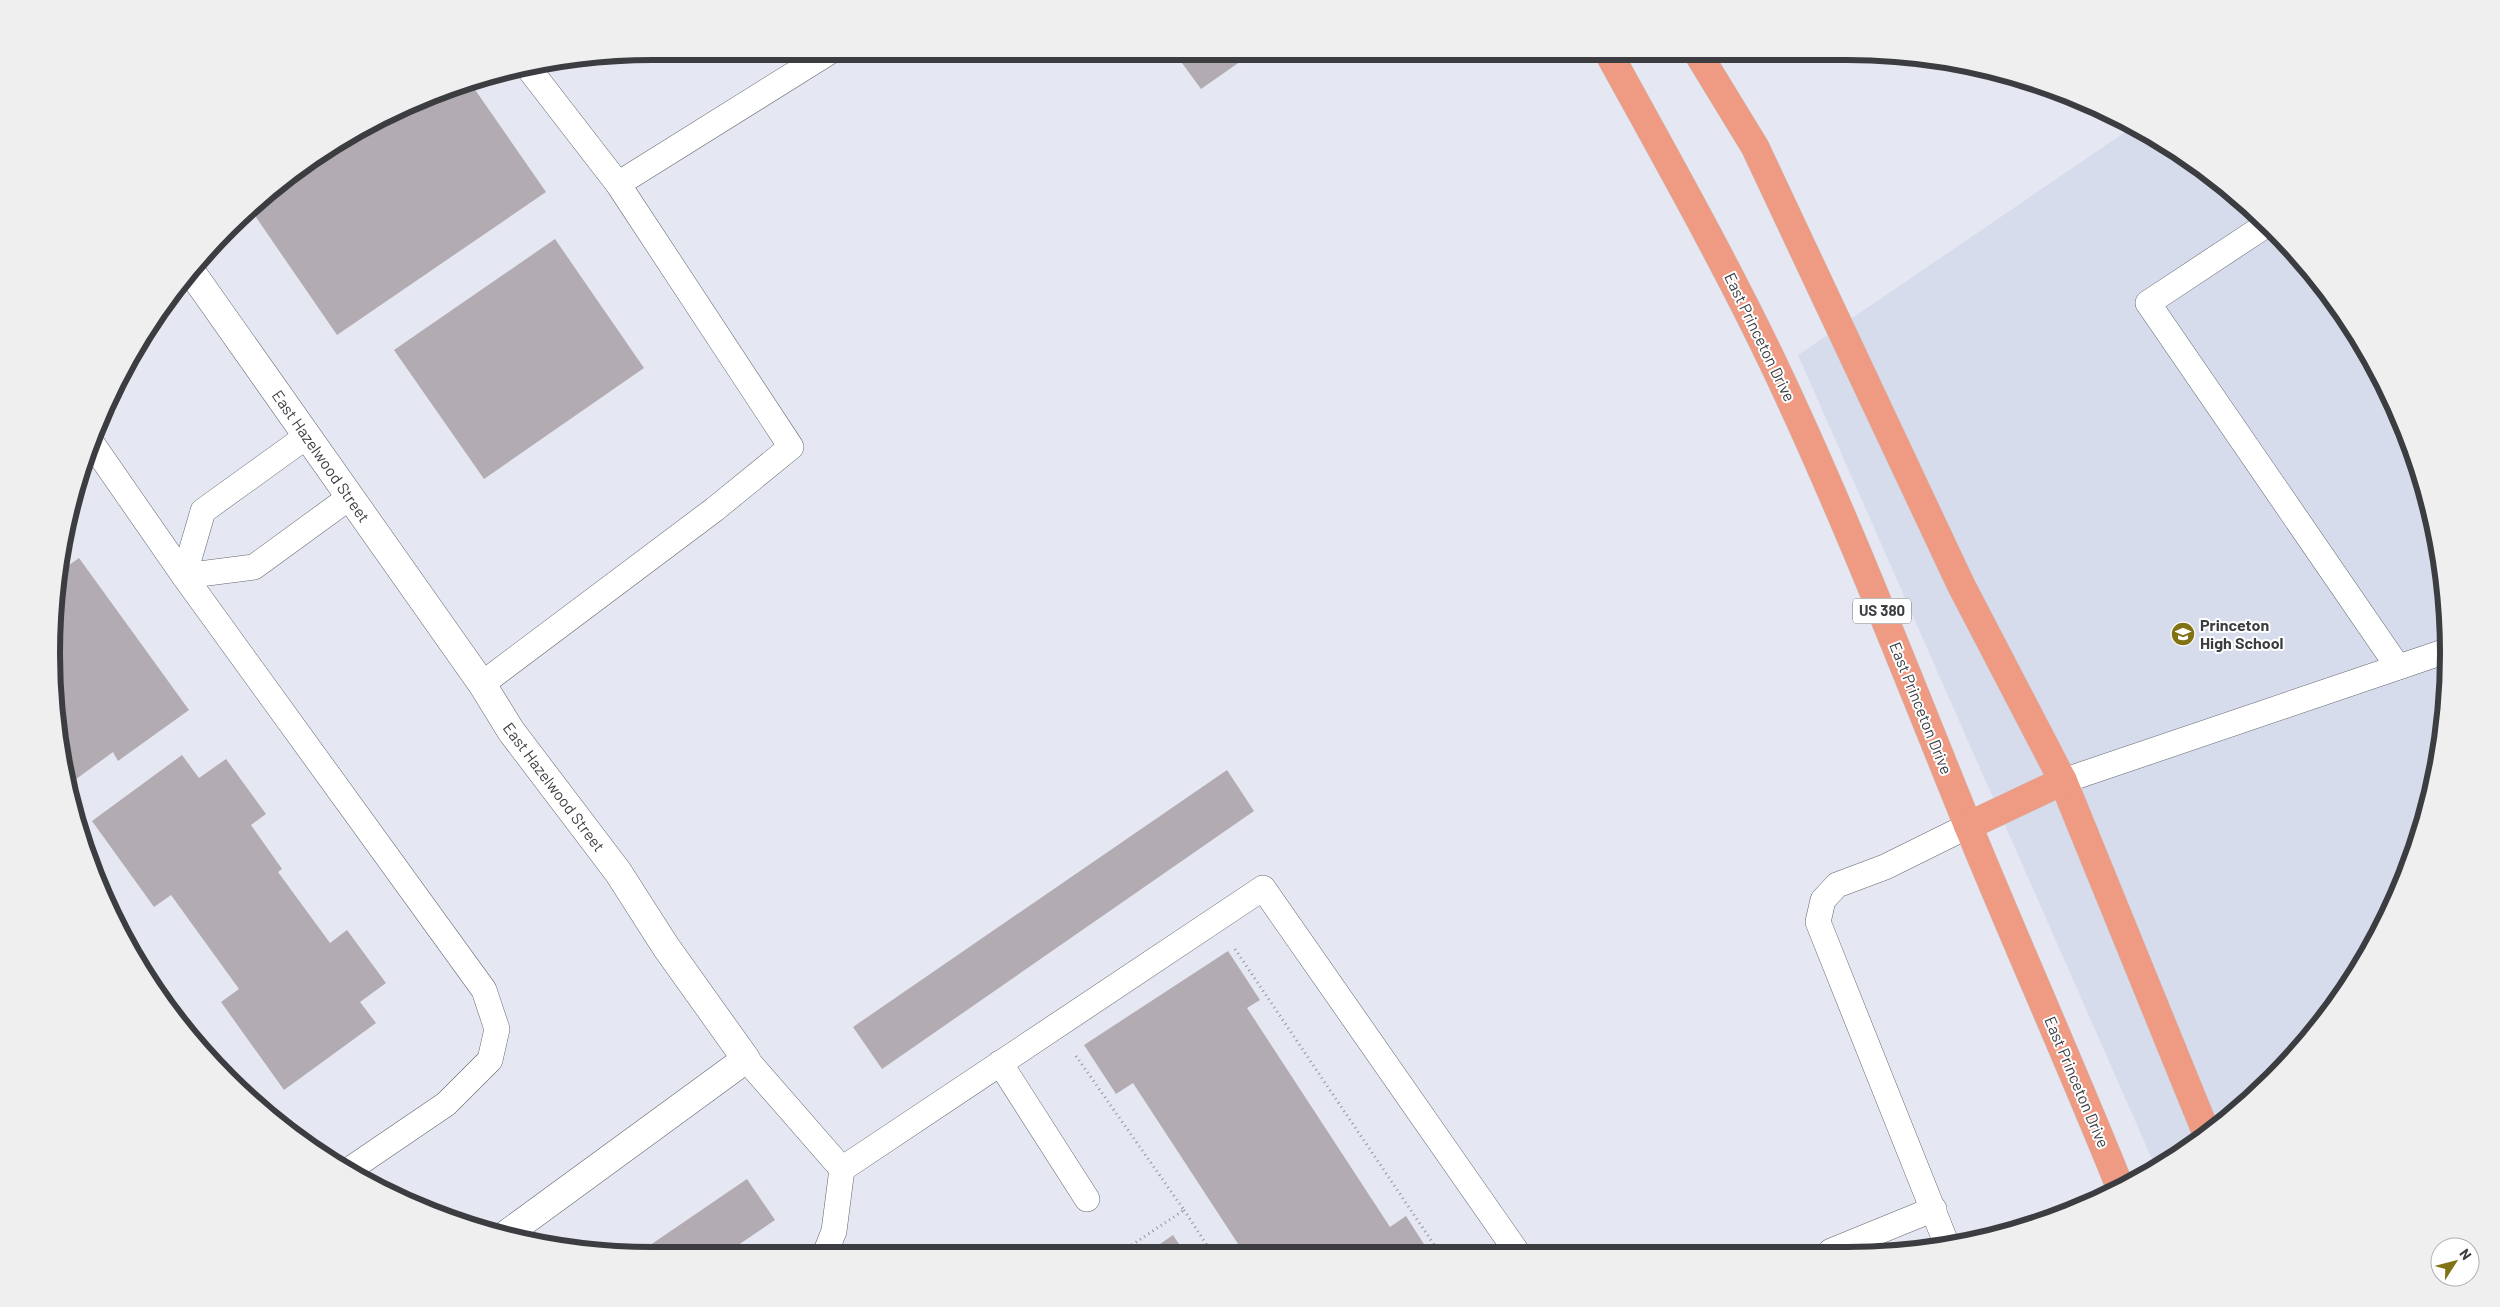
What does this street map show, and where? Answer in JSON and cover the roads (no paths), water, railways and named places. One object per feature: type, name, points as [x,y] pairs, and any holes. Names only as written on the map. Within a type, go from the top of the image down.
[{"type":"highway","name":"East Princeton Drive","points":[[1612,60],[1702,220],[1774,363],[1829,482],[1968,826],[2077,1079],[2118,1181]]},
{"type":"highway","points":[[1702,60],[1755,147],[1961,585],[2063,781],[2204,1127]]},
{"type":"highway","points":[[1968,826],[2063,781]]},
{"type":"street","name":"East Hazelwood Street","points":[[195,277],[482,684],[511,731],[618,872],[666,947],[746,1059]]},
{"type":"street","points":[[512,1230],[746,1059]]},
{"type":"lane","points":[[618,184],[817,60]]},
{"type":"lane","points":[[482,684],[715,508],[791,447],[618,184],[531,73]]},
{"type":"lane","points":[[2260,229],[2148,303],[2398,667]]},
{"type":"lane","points":[[184,576],[203,511],[307,436]]},
{"type":"lane","points":[[96,449],[184,576],[484,990],[497,1029],[490,1060],[446,1104],[355,1166]]},
{"type":"lane","points":[[184,576],[254,567],[350,497]]},
{"type":"lane","points":[[2063,781],[2440,653]]},
{"type":"lane","points":[[1944,1239],[1934,1209],[1818,922],[1823,900],[1837,885],[1885,867],[1968,826]]},
{"type":"lane","points":[[842,1168],[1263,888],[1514,1247]]},
{"type":"lane","points":[[746,1059],[842,1168],[834,1231],[828,1247]]},
{"type":"lane","points":[[1000,1063],[1087,1199]]},
{"type":"lane","points":[[1841,1247],[1934,1209]]},
{"type":"place","name":"Princeton High School","points":[[2183,634]]}]
